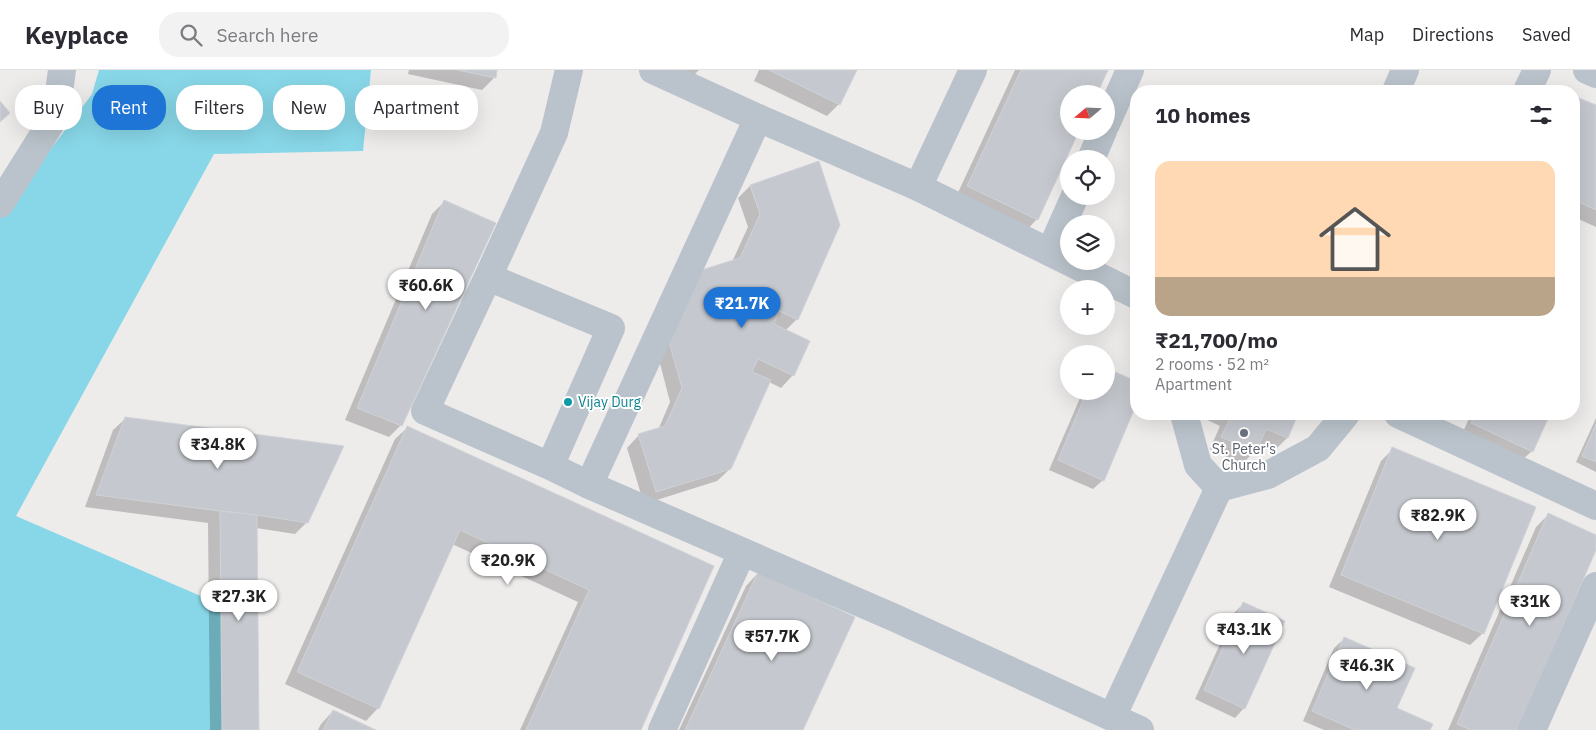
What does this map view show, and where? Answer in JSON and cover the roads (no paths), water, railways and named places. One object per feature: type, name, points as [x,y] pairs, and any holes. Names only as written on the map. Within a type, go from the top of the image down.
[{"type":"lane","points":[[0,204],[56,115],[62,70]]},
{"type":"lane","points":[[569,70],[554,133],[425,411],[550,466],[588,485],[895,618],[1140,730]]},
{"type":"lane","points":[[653,70],[758,118],[918,187],[1130,292]]},
{"type":"lane","points":[[918,187],[973,70]]},
{"type":"lane","points":[[1115,104],[1130,70]]},
{"type":"lane","points":[[1399,85],[1405,70]]},
{"type":"lane","points":[[1530,85],[1536,70]]},
{"type":"lane","points":[[1587,70],[1596,74]]},
{"type":"lane","points":[[588,485],[758,118]]},
{"type":"lane","points":[[1050,252],[1071,205]]},
{"type":"lane","points":[[488,277],[610,328],[550,466]]},
{"type":"lane","points":[[1186,420],[1198,465],[1219,488]]},
{"type":"lane","points":[[1219,488],[1268,475],[1318,448],[1341,420]]},
{"type":"lane","points":[[1411,420],[1596,506]]},
{"type":"lane","points":[[1112,717],[1219,488]]},
{"type":"lane","points":[[662,730],[742,552]]},
{"type":"lane","points":[[1532,730],[1596,586]]},
{"type":"water","points":[[99,70],[371,70],[370,85],[355,85],[355,130],[365,130],[363,151],[214,154],[16,516],[226,607],[226,730],[0,730],[0,217],[65,130],[82,130],[82,107],[92,94],[92,130],[166,130],[166,85],[95,85]]},
{"type":"place","name":"Vijay Durg","points":[[568,402]]},
{"type":"place","name":"St. Peter's Church","points":[[1244,433]]}]
